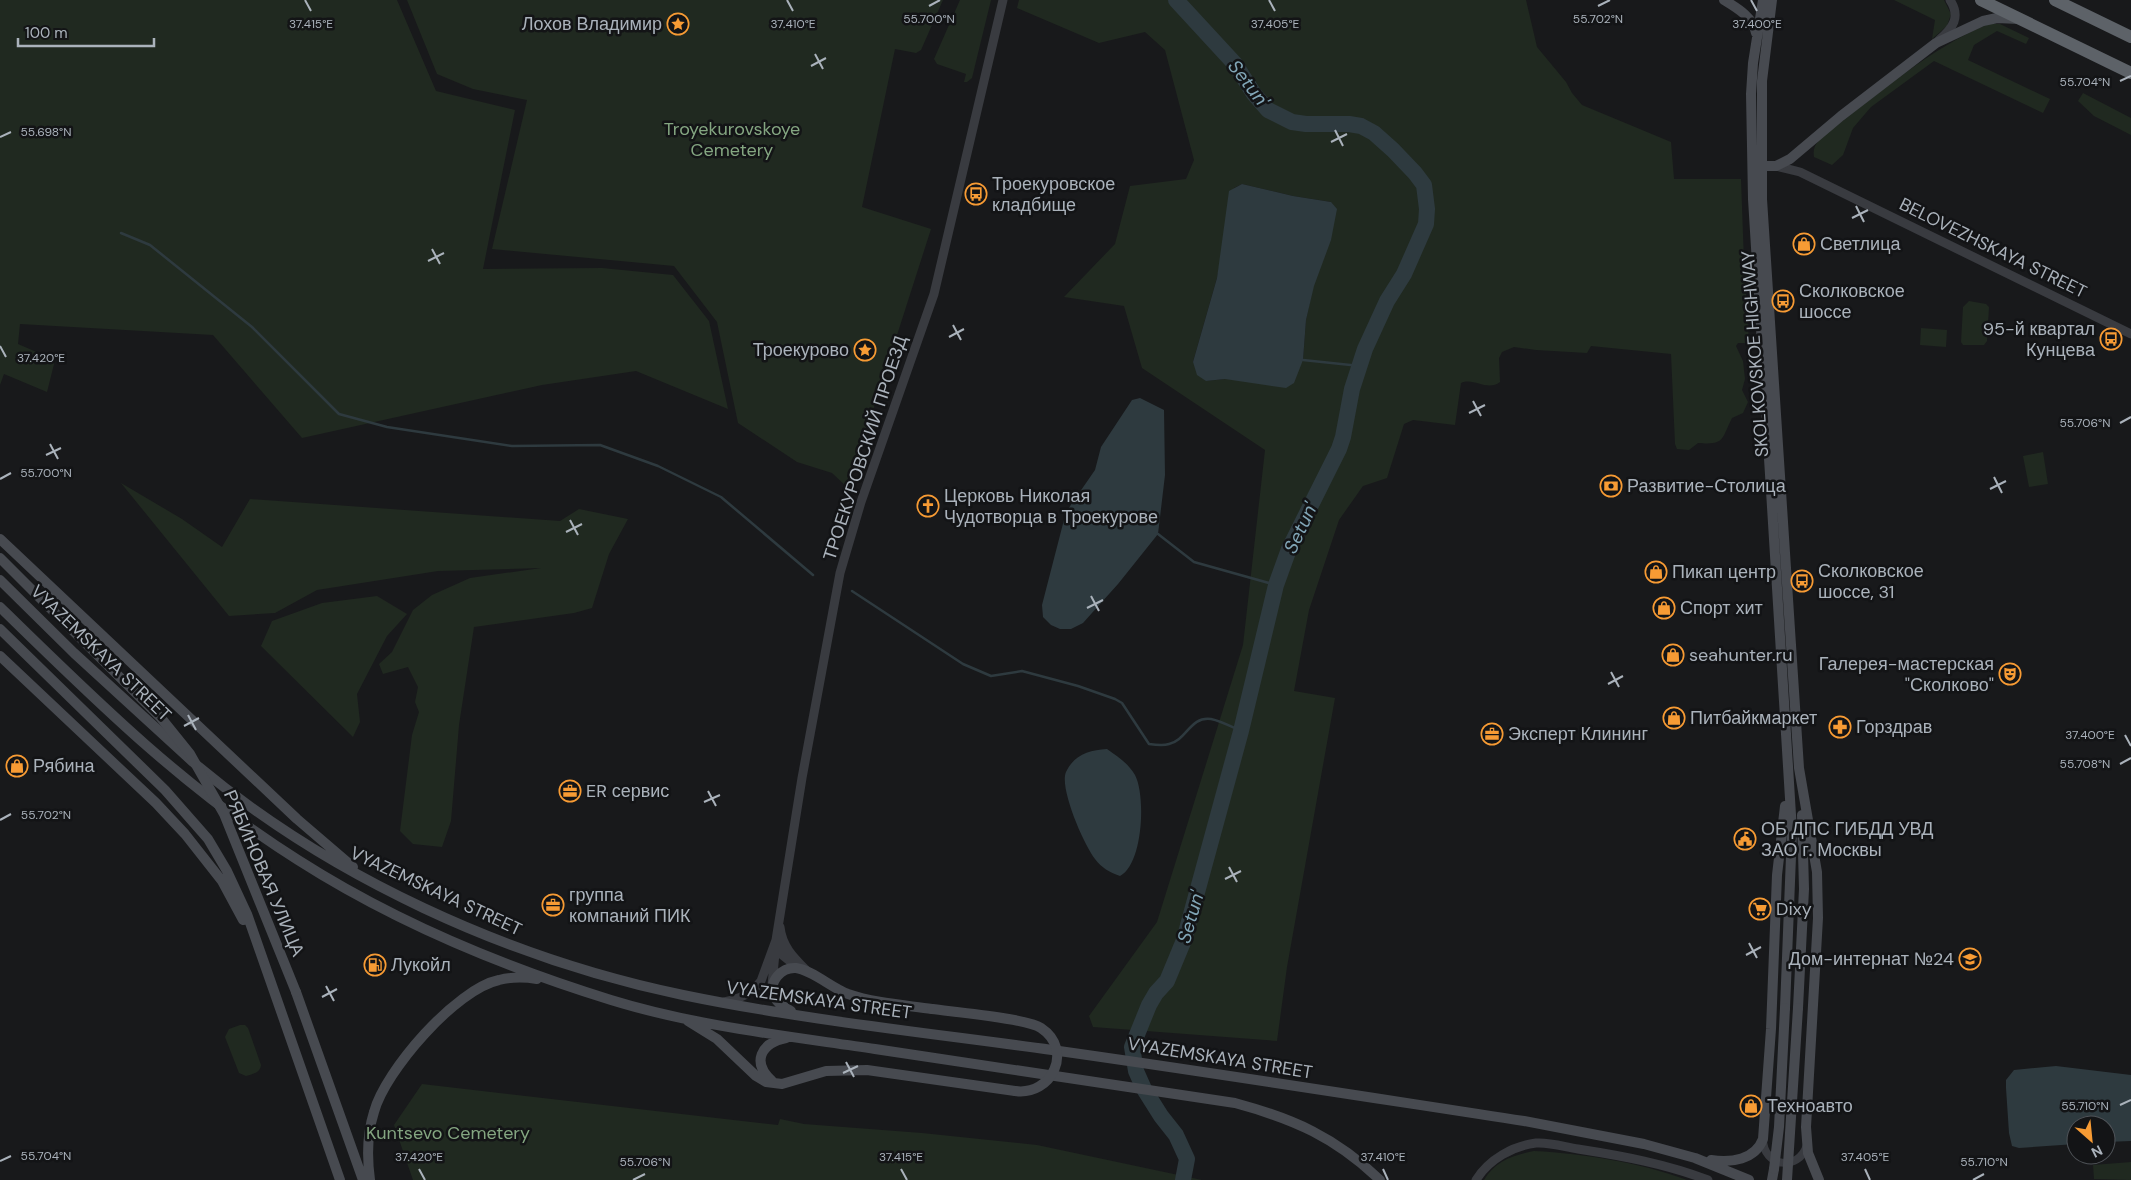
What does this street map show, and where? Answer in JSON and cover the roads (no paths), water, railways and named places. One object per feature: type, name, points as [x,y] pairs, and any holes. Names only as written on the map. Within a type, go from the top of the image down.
[{"type":"highway","points":[[1981,0],[2131,73]]},
{"type":"highway","points":[[2055,0],[2128,35]]},
{"type":"main road","points":[[1724,0],[1748,18],[1755,28],[1756,37]]},
{"type":"main road","name":"SKOLKOVSKOE HIGHWAY","points":[[1762,0],[1756,37],[1751,94],[1757,166],[1762,199],[1800,781],[1817,872],[1818,918],[1806,1127],[1808,1149]]},
{"type":"main road","name":"SKOLKOVSKOE HIGHWAY","points":[[1772,0],[1762,82],[1757,166],[1758,282],[1788,758]]},
{"type":"main road","points":[[1757,166],[1776,166],[1802,150],[1841,116],[1936,43],[1983,21],[1997,18],[2020,19]]},
{"type":"main road","points":[[0,539],[297,820],[369,880]]},
{"type":"main road","name":"РЯБИНОВАЯ УЛИЦА","points":[[0,558],[161,718],[190,754],[224,814],[296,992],[363,1180]]},
{"type":"main road","name":"VYAZEMSKAYA STREET","points":[[0,580],[144,718],[212,778],[326,858],[496,939],[552,960],[618,979],[721,1002],[1524,1121],[1644,1144],[1695,1158],[1749,1180]]},
{"type":"main road","name":"VYAZEMSKAYA STREET","points":[[0,607],[98,702],[167,765],[211,800],[295,858],[393,915],[504,965],[613,1000],[677,1016],[794,1036],[1235,1103],[1275,1114],[1319,1133],[1357,1158],[1380,1180]]},
{"type":"main road","name":"РЯБИНОВАЯ УЛИЦА","points":[[0,629],[189,816],[208,840],[227,871],[247,914],[340,1180]]},
{"type":"main road","points":[[0,656],[156,803],[185,834],[222,881],[257,946]]},
{"type":"main road","points":[[1772,1180],[1779,1127],[1792,831],[1788,758]]},
{"type":"main road","points":[[1695,1158],[1721,1162],[1737,1160],[1748,1156],[1758,1149],[1763,1139],[1771,1029],[1778,874],[1785,815],[1788,758]]},
{"type":"main road","points":[[1788,1180],[1804,889],[1800,781]]},
{"type":"main road","points":[[677,1016],[717,1039],[756,1076],[766,1082],[775,1084],[789,1082],[826,1071],[860,1070],[1027,1092],[1038,1088],[1052,1076],[1056,1065],[1057,1053],[1053,1041],[1046,1032],[1030,1023],[868,999],[848,994],[830,986],[803,970],[790,968],[779,974],[775,979],[772,990],[776,1000],[781,1005],[797,1014]]},
{"type":"main road","points":[[370,1180],[368,1143],[374,1111],[384,1088],[397,1068],[444,1014],[458,1001],[479,988],[499,980],[527,978],[556,981]]},
{"type":"main road","points":[[775,1084],[766,1076],[762,1068],[760,1059],[762,1051],[767,1044],[775,1040],[794,1036]]},
{"type":"main road","points":[[1808,1149],[1819,1180]]},
{"type":"street","name":"ТРОЕКУРОВСКИЙ ПРОЕЗД","points":[[757,986],[761,981],[776,940],[802,778],[840,573],[859,507],[934,294],[1003,0]]},
{"type":"street","points":[[1936,43],[1951,30],[1956,19],[1955,9],[1950,0]]},
{"type":"street","points":[[1776,166],[1800,172],[2131,334]]},
{"type":"street","points":[[779,921],[785,945],[803,970]]},
{"type":"street","points":[[776,940],[781,954],[803,970]]},
{"type":"street","points":[[772,990],[776,940]]},
{"type":"street","points":[[721,1002],[743,997],[773,974],[790,968]]},
{"type":"street","points":[[1763,1139],[1765,1150],[1769,1157],[1783,1163],[1794,1162],[1808,1149]]},
{"type":"street","points":[[1476,1180],[1487,1166],[1498,1157],[1511,1150],[1539,1143],[1643,1160],[1708,1180]]},
{"type":"waterway","name":"Setun'","points":[[1176,0],[1235,64],[1254,94],[1268,110],[1292,122],[1306,124],[1349,124],[1361,126],[1374,133],[1393,150],[1424,185],[1427,209],[1426,224],[1404,274],[1387,301],[1365,349],[1352,389],[1339,449],[1289,549],[1276,585],[1241,731],[1184,940],[1167,981],[1156,993],[1149,1005],[1132,1047],[1136,1071],[1144,1089],[1176,1135],[1187,1159],[1183,1180]]},
{"type":"waterway","points":[[121,233],[150,245],[252,327],[339,414],[387,427],[512,446],[600,445],[658,466],[721,497],[813,575]]},
{"type":"waterway","points":[[1303,360],[1360,366]]},
{"type":"waterway","points":[[1158,534],[1194,562],[1276,585]]},
{"type":"waterway","points":[[852,591],[963,664],[991,676],[1022,671],[1078,686],[1115,699],[1122,703],[1149,744],[1164,745],[1175,742],[1198,721],[1204,719],[1219,721],[1241,731]]},
{"type":"place","name":"Лохов Владимир","points":[[678,24]]},
{"type":"place","name":"Троекуровское кладбище","points":[[976,194]]},
{"type":"place","name":"Светлица","points":[[1804,244]]},
{"type":"place","name":"Сколковское шоссе","points":[[1783,301]]},
{"type":"place","name":"95-й квартал Кунцева","points":[[2111,339]]},
{"type":"place","name":"Троекурово","points":[[865,350]]},
{"type":"place","name":"Развитие-Столица","points":[[1611,486]]},
{"type":"place","name":"Церковь Николая Чудотворца в Троекурове","points":[[928,506]]},
{"type":"place","name":"Пикап центр","points":[[1656,572]]},
{"type":"place","name":"Сколковское шоссе, 31","points":[[1802,581]]},
{"type":"place","name":"Спорт хит","points":[[1664,608]]},
{"type":"place","name":"seahunter.ru","points":[[1673,655]]},
{"type":"place","name":"Галерея-мастерская \"Сколково\"","points":[[2010,674]]},
{"type":"place","name":"Питбайкмаркет","points":[[1674,718]]},
{"type":"place","name":"Горздрав","points":[[1840,727]]},
{"type":"place","name":"Эксперт Клининг","points":[[1492,734]]},
{"type":"place","name":"Рябина","points":[[17,766]]},
{"type":"place","name":"ER сервис","points":[[570,791]]},
{"type":"place","name":"ОБ ДПС ГИБДД УВД ЗАО г. Москвы","points":[[1745,839]]},
{"type":"place","name":"группа компаний ПИК","points":[[553,905]]},
{"type":"place","name":"Dixy","points":[[1760,909]]},
{"type":"place","name":"Дом-интернат №24","points":[[1970,959]]},
{"type":"place","name":"Лукойл","points":[[375,965]]},
{"type":"place","name":"Техноавто","points":[[1751,1106]]},
{"type":"park label","name":"Troyekurovskoye Cemetery","points":[[732,139]]},
{"type":"park label","name":"Kuntsevo Cemetery","points":[[448,1133]]}]
